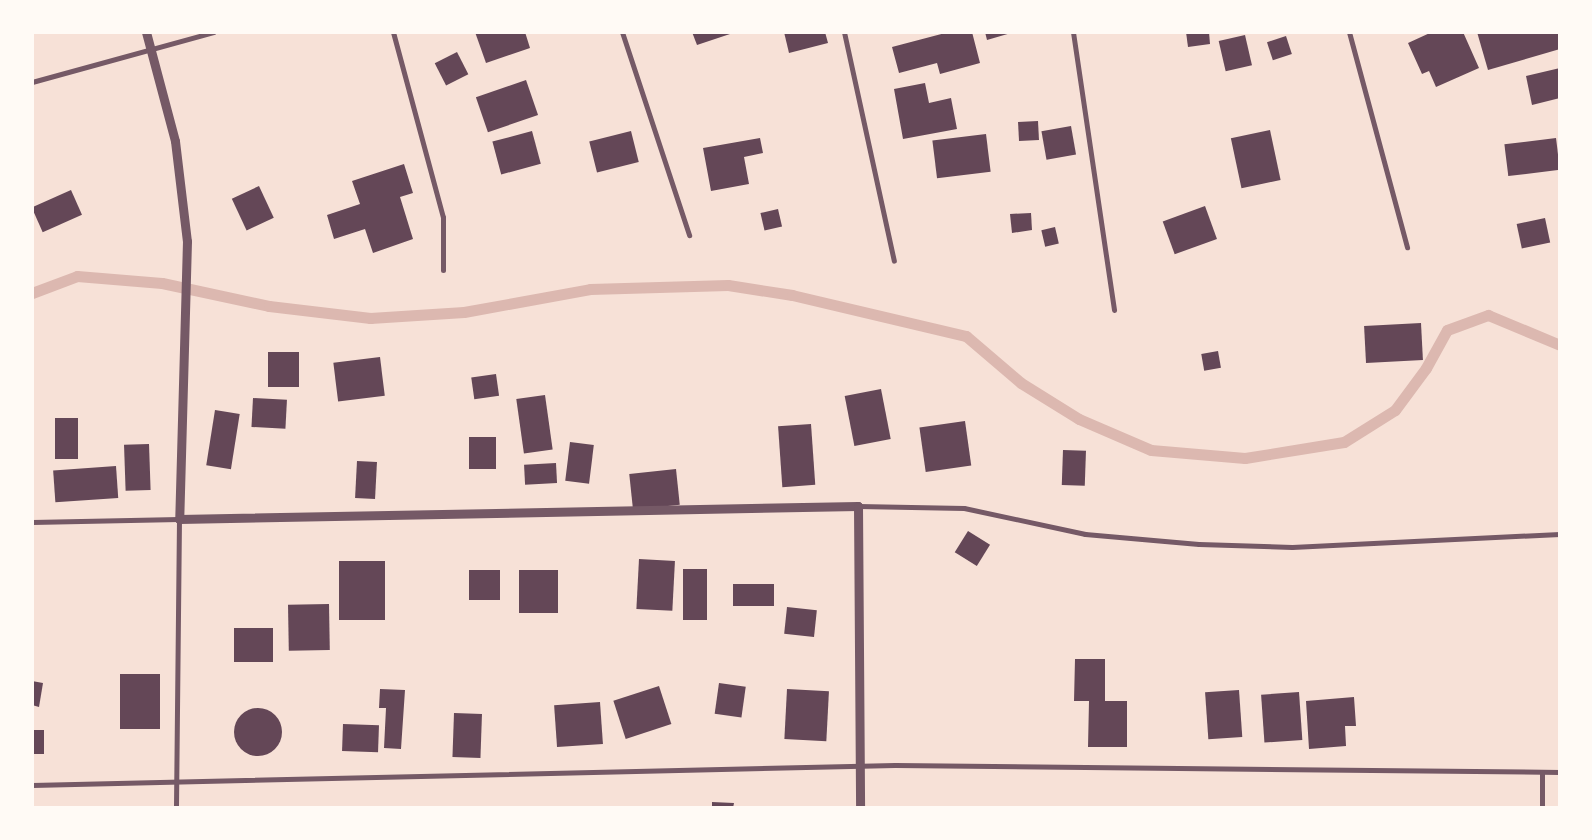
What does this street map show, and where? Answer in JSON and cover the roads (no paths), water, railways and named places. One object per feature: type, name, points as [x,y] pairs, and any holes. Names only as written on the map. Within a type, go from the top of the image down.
[{"type":"street","points":[[146,32],[152,48],[176,141],[186,241],[179,519],[176,808]]},
{"type":"street","points":[[32,82],[213,32]]},
{"type":"street","points":[[393,32],[443,218],[443,270]]},
{"type":"street","points":[[622,32],[689,235]]},
{"type":"street","points":[[844,32],[894,261]]},
{"type":"street","points":[[1073,32],[1114,310]]},
{"type":"street","points":[[1348,32],[1407,247]]},
{"type":"street","points":[[858,506],[860,808]]},
{"type":"street","points":[[32,522],[858,506],[964,508],[1085,534],[1199,544],[1292,547],[1560,534]]},
{"type":"street","points":[[32,785],[860,766],[1560,772]]},
{"type":"street","points":[[1542,772],[1542,808]]},
{"type":"waterway","points":[[32,293],[77,276],[162,283],[269,306],[370,318],[464,312],[590,289],[728,285],[792,295],[966,336],[1021,383],[1079,419],[1151,450],[1245,458],[1344,442],[1395,410],[1426,368],[1447,330],[1488,315],[1560,345]]}]
